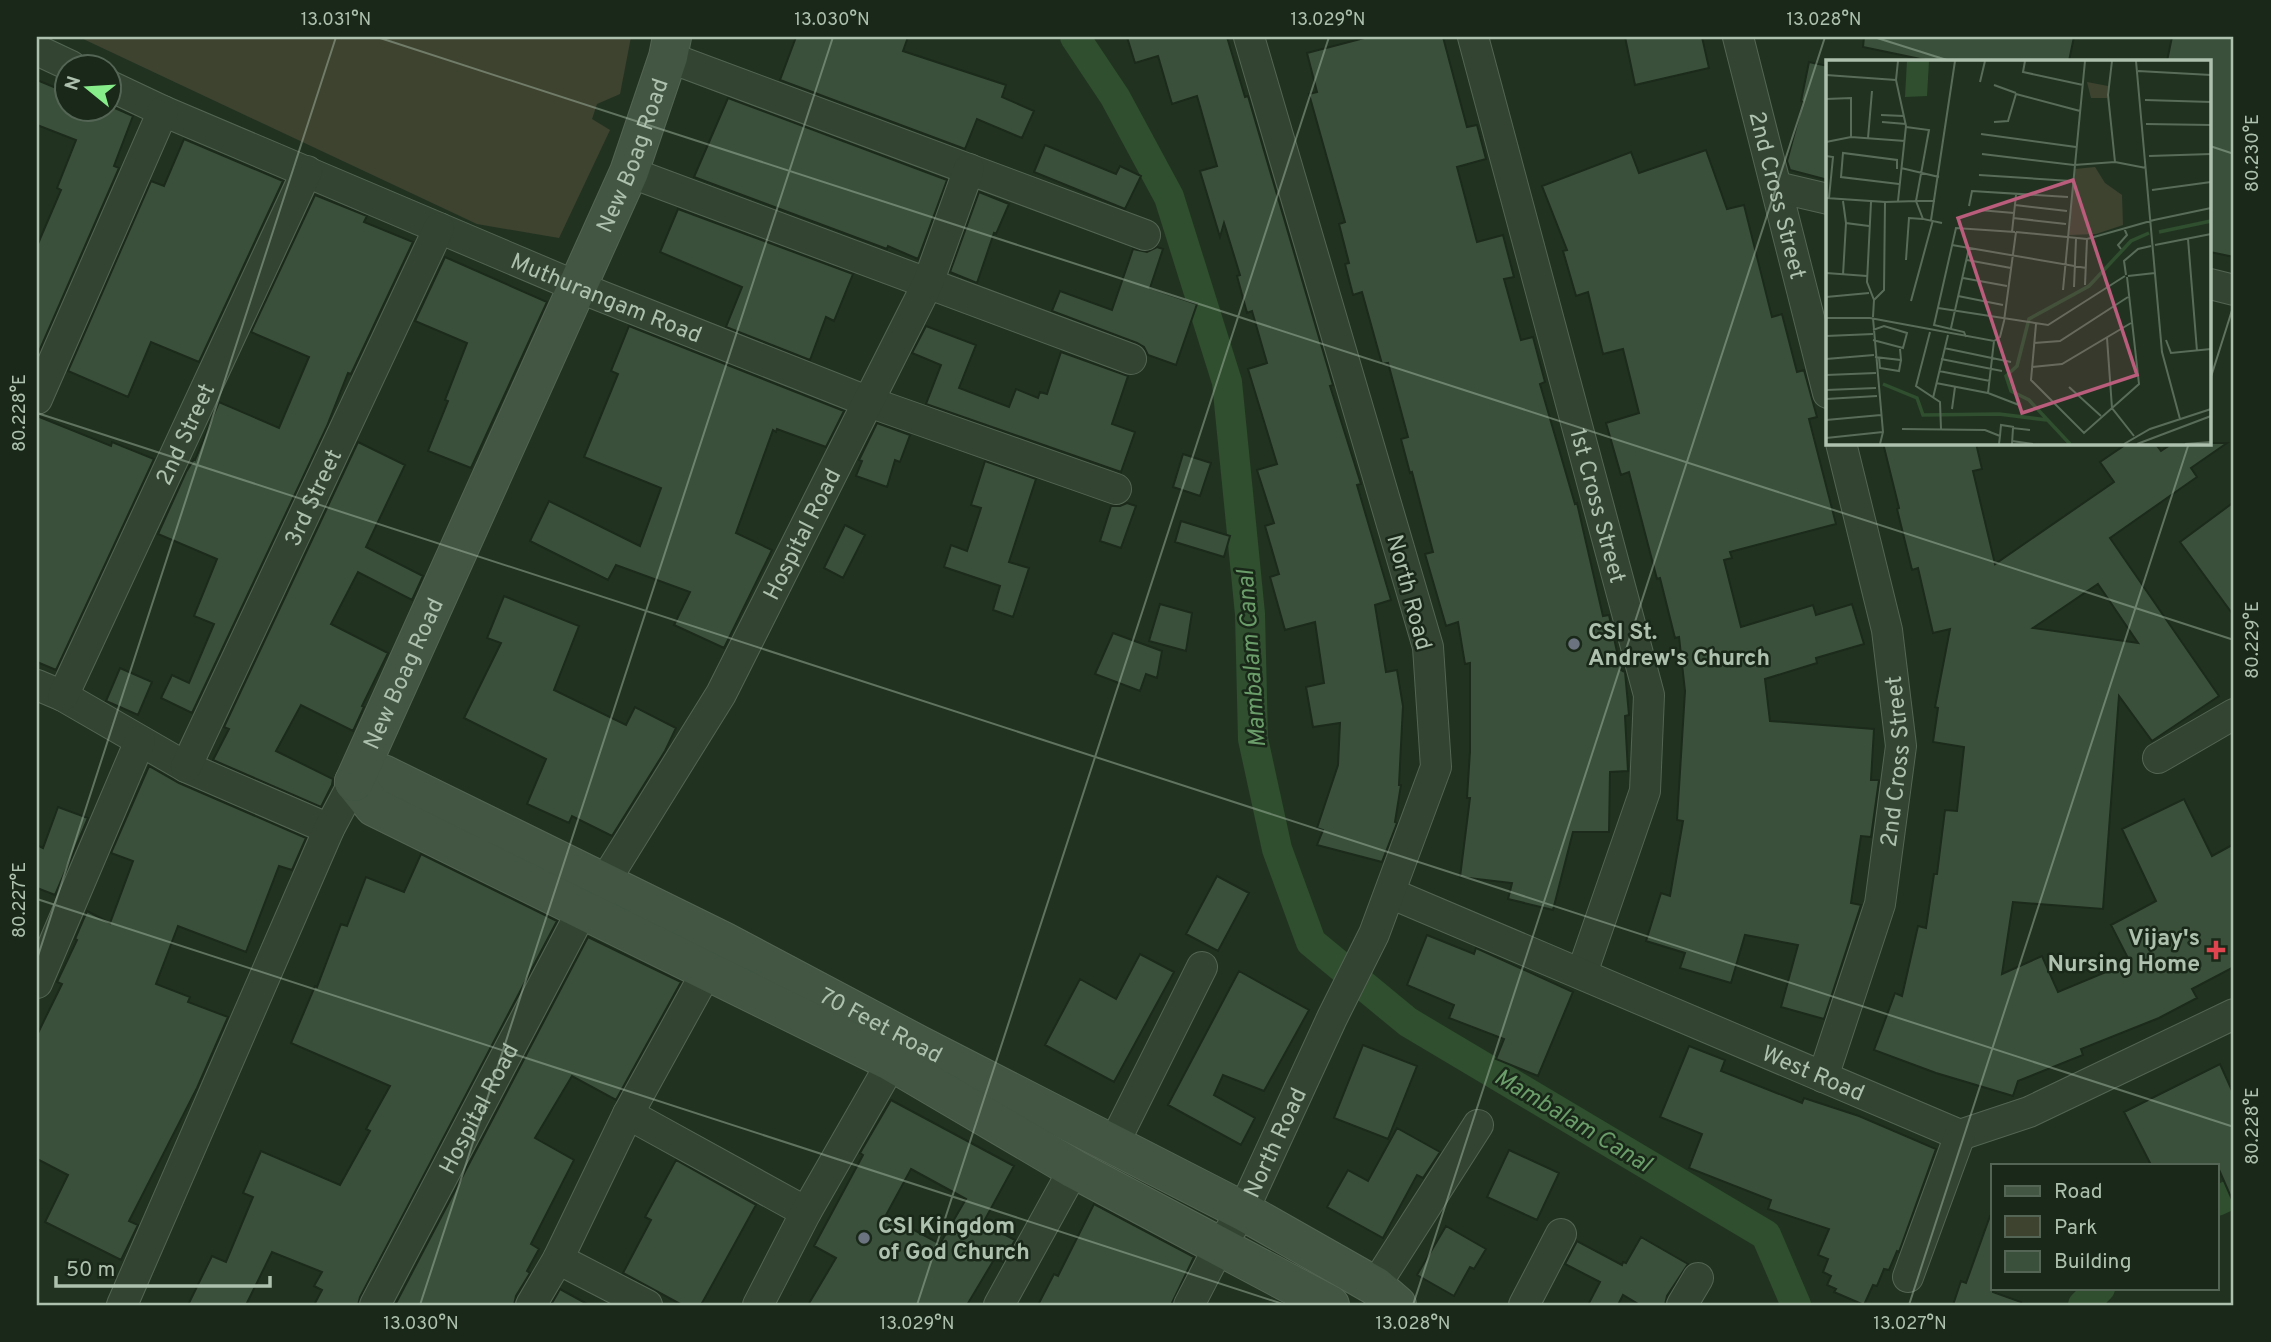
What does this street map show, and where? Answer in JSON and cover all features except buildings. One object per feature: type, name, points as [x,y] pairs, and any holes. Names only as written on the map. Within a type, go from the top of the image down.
[{"type":"main road","name":"New Boag Road","points":[[354,782],[629,172],[670,47]]},
{"type":"main road","name":"70 Feet Road","points":[[354,782],[383,774],[593,897],[715,957],[919,1045],[1114,1143],[1243,1210],[1386,1296]]},
{"type":"main road","points":[[715,957],[1074,1169],[1330,1305]]},
{"type":"street","name":"North Road","points":[[1189,1305],[1219,1247],[1243,1210],[1374,934],[1436,767],[1428,647],[1250,37]]},
{"type":"street","name":"1st Cross Street","points":[[1473,37],[1649,695],[1645,792],[1582,973]]},
{"type":"street","name":"2nd Cross Street","points":[[1738,37],[1826,385]]},
{"type":"street","points":[[670,47],[969,169],[1145,235]]},
{"type":"street","name":"Muthurangam Road","points":[[122,92],[578,287],[869,402],[1116,489]]},
{"type":"street","points":[[37,399],[163,111]]},
{"type":"street","name":"Hospital Road","points":[[375,1305],[593,897],[721,694],[928,283],[969,169]]},
{"type":"street","name":"2nd Street","points":[[50,690],[307,171]]},
{"type":"street","points":[[629,172],[1131,359]]},
{"type":"street","points":[[1777,187],[1826,199]]},
{"type":"street","name":"3rd Street","points":[[186,767],[439,228]]},
{"type":"street","points":[[2212,285],[2234,290]]},
{"type":"street","name":"2nd Cross Street","points":[[1822,1077],[1881,904],[1901,746],[1887,630],[1840,444]]},
{"type":"street","points":[[50,690],[186,767],[330,829]]},
{"type":"street","points":[[2158,758],[2234,714]]},
{"type":"street","points":[[37,983],[140,741]]},
{"type":"street","name":"New Boag Road","points":[[122,1305],[330,829],[354,782]]},
{"type":"street","name":"West Road","points":[[1390,894],[1960,1135]]},
{"type":"street","points":[[531,1305],[558,1258],[628,1114],[715,957]]},
{"type":"street","points":[[1114,1143],[1202,967]]},
{"type":"street","points":[[1908,1277],[1960,1135],[2029,1112],[2234,1014]]},
{"type":"street","points":[[758,1305],[806,1212],[891,1062]]},
{"type":"street","points":[[628,1114],[806,1212]]},
{"type":"street","points":[[1386,1296],[1478,1125]]},
{"type":"street","points":[[999,1305],[1074,1169]]},
{"type":"street","points":[[1524,1305],[1561,1234]]},
{"type":"street","points":[[558,1258],[648,1305]]},
{"type":"street","points":[[1682,1305],[1698,1278]]},
{"type":"green space","points":[[79,37],[631,37],[620,94],[597,104],[592,119],[610,130],[559,238],[477,224],[122,57],[122,52],[111,52]]},
{"type":"waterway","name":"Mambalam Canal","points":[[1075,37],[1115,97],[1169,197],[1227,382],[1250,614],[1253,739],[1277,849],[1311,942],[1408,1022],[1766,1235],[1796,1305]]},
{"type":"waterway","name":"Mambalam Canal","points":[[2218,1201],[2234,1193]]},
{"type":"waterway","name":"Mambalam Canal","points":[[2083,1305],[2098,1290]]},
{"type":"place","name":"CSI St. Andrew's Church","points":[[1574,644]]},
{"type":"place","name":"Vijay's Nursing Home","points":[[2216,950]]},
{"type":"place","name":"CSI Kingdom of God Church","points":[[864,1238]]}]
